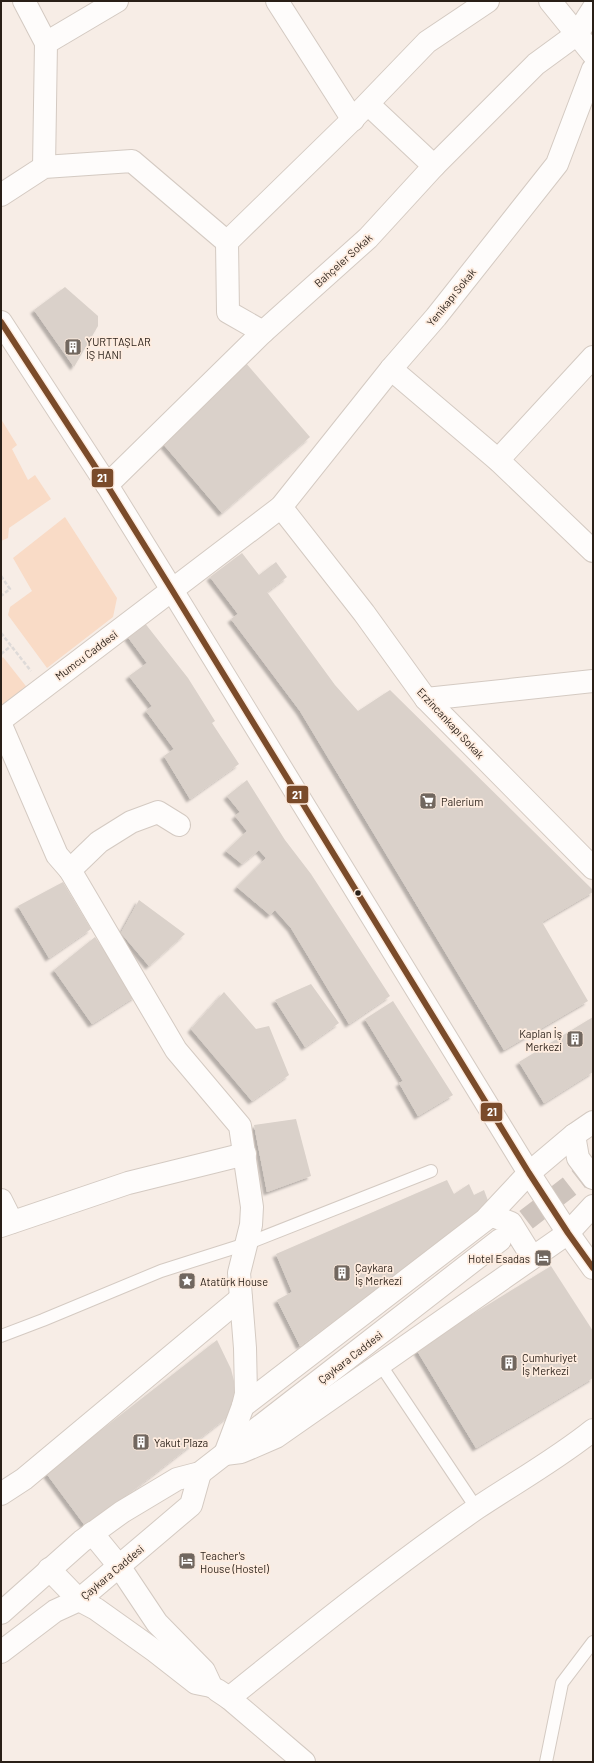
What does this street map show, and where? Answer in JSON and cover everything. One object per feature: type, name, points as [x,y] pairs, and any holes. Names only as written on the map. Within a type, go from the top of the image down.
[{"type":"street","points":[[24,1],[46,43],[44,168]]},
{"type":"street","points":[[46,43],[117,1]]},
{"type":"street","points":[[277,1],[353,120]]},
{"type":"street","points":[[263,332],[228,312],[227,242],[353,120],[427,42],[488,1]]},
{"type":"street","points":[[550,1],[593,54]]},
{"type":"street","points":[[577,34],[593,9]]},
{"type":"street","name":"Bahçeler Sokak","points":[[107,485],[263,332],[368,238],[434,166],[536,64],[577,34]]},
{"type":"street","name":"Yenikapı Sokak","points":[[281,507],[391,369],[436,318],[557,164],[593,70]]},
{"type":"street","points":[[368,104],[434,166]]},
{"type":"street","points":[[1,196],[44,168],[132,161],[227,242]]},
{"type":"street","points":[[1,322],[107,485],[529,1173],[568,1233],[590,1256]]},
{"type":"street","points":[[498,460],[593,357]]},
{"type":"street","points":[[391,369],[498,460],[593,551]]},
{"type":"street","name":"Mumcu Caddesi","points":[[1,720],[281,507]]},
{"type":"street","name":"Erzincankapı Sokak","points":[[281,507],[364,613],[426,699],[593,868]]},
{"type":"street","points":[[426,699],[593,681]]},
{"type":"street","points":[[1,725],[58,855],[70,870],[176,1050],[240,1126],[252,1207],[251,1225],[239,1273],[245,1348],[246,1394],[225,1454],[241,1452],[276,1437],[568,1233],[593,1206]]},
{"type":"street","points":[[70,870],[99,842],[132,822],[158,812],[179,826]]},
{"type":"street","points":[[242,1406],[490,1215],[529,1173],[574,1134],[593,1122]]},
{"type":"street","points":[[574,1134],[578,1158],[593,1178]]},
{"type":"street","points":[[1,1200],[6,1224],[128,1183],[245,1154]]},
{"type":"street","points":[[490,1215],[511,1223],[529,1252],[530,1259]]},
{"type":"street","name":"Çaykara Caddesi","points":[[1,1613],[92,1534],[122,1512],[177,1479],[200,1473],[500,1240]]},
{"type":"street","points":[[1,1494],[24,1479],[241,1298]]},
{"type":"street","points":[[220,1692],[358,1595],[477,1508],[575,1445],[593,1430]]},
{"type":"street","name":"Çaykara Caddesi","points":[[1,1652],[55,1611],[79,1600],[192,1505],[200,1473]]},
{"type":"street","points":[[92,1534],[119,1566],[157,1623],[204,1671],[220,1692],[304,1762]]},
{"type":"street","points":[[50,1569],[79,1600],[103,1614],[196,1683],[220,1692]]},
{"type":"lane","points":[[1,1336],[161,1271],[246,1244],[431,1171]]},
{"type":"lane","points":[[380,1364],[477,1508]]},
{"type":"lane","points":[[546,1762],[562,1683],[593,1642]]},
{"type":"path","points":[[1,576],[10,589],[1,596]]},
{"type":"path","points":[[1,633],[44,688]]},
{"type":"path","points":[[1,654],[11,646]]},
{"type":"shaded area","points":[[1,419],[17,445],[12,449],[28,480],[35,475],[51,499],[9,528],[8,538],[1,541]]},
{"type":"shaded area","points":[[65,517],[117,598],[113,617],[47,668],[8,615],[10,607],[32,591],[13,558]]},
{"type":"shaded area","points":[[3,657],[29,690],[1,712],[1,659]]},
{"type":"building","name":"YURTTAŞLAR İŞ HANI","points":[[65,287],[98,316],[98,326],[74,367],[34,310]]},
{"type":"building","points":[[245,362],[310,437],[222,513],[158,438]]},
{"type":"building","name":"Palerium","points":[[242,553],[259,575],[276,562],[287,577],[267,592],[335,685],[358,711],[390,690],[593,890],[593,892],[542,922],[588,1001],[504,1050],[300,711],[231,619],[238,614],[210,577]]},
{"type":"building","points":[[144,622],[188,678],[215,721],[212,723],[239,764],[190,799],[164,756],[174,749],[146,711],[152,706],[129,676],[147,663],[127,636]]},
{"type":"building","points":[[247,780],[285,840],[311,874],[390,996],[349,1024],[291,928],[275,910],[270,915],[237,887],[266,858],[259,850],[242,864],[226,851],[247,831],[235,816],[240,812],[227,796]]},
{"type":"building","points":[[63,882],[91,929],[49,958],[18,906]]},
{"type":"building","points":[[139,900],[185,934],[149,966],[121,933]]},
{"type":"building","points":[[95,937],[136,996],[92,1024],[54,970]]},
{"type":"building","points":[[311,984],[339,1023],[305,1047],[275,1000]]},
{"type":"building","points":[[224,992],[256,1029],[269,1026],[289,1075],[252,1101],[191,1029]]},
{"type":"building","points":[[393,1001],[453,1095],[418,1116],[399,1083],[403,1081],[365,1019]]},
{"type":"building","name":"Kaplan İş Merkezi","points":[[593,1017],[593,1072],[544,1103],[519,1062]]},
{"type":"building","points":[[296,1119],[311,1176],[267,1192],[254,1125]]},
{"type":"building","name":"Çaykara İş Merkezi","points":[[447,1180],[454,1194],[469,1184],[474,1195],[484,1190],[490,1206],[300,1346],[277,1300],[292,1292],[276,1254]]},
{"type":"building","name":"Cumhuriyet İş Merkezi","points":[[551,1266],[593,1331],[593,1378],[476,1448],[416,1349]]},
{"type":"building","name":"Yakut Plaza","points":[[217,1340],[231,1369],[236,1389],[235,1411],[86,1527],[46,1473]]},
{"type":"tunnel","points":[[500,1240],[593,1168]]},
{"type":"transit line","name":"21","points":[[1,322],[107,485],[529,1173],[593,1268]]},
{"type":"place","name":"YURTTAŞLAR İŞ HANI","points":[[73,347]]},
{"type":"place","name":"Palerium","points":[[428,801]]},
{"type":"place","name":"Kaplan İş Merkezi","points":[[575,1039]]},
{"type":"place","name":"Hotel Esadas","points":[[543,1258]]},
{"type":"place","name":"Çaykara İş Merkezi","points":[[342,1273]]},
{"type":"place","name":"Atatürk House","points":[[187,1281]]},
{"type":"place","name":"Cumhuriyet İş Merkezi","points":[[509,1363]]},
{"type":"place","name":"Yakut Plaza","points":[[141,1442]]},
{"type":"place","name":"Teacher's House (Hostel)","points":[[187,1561]]}]
